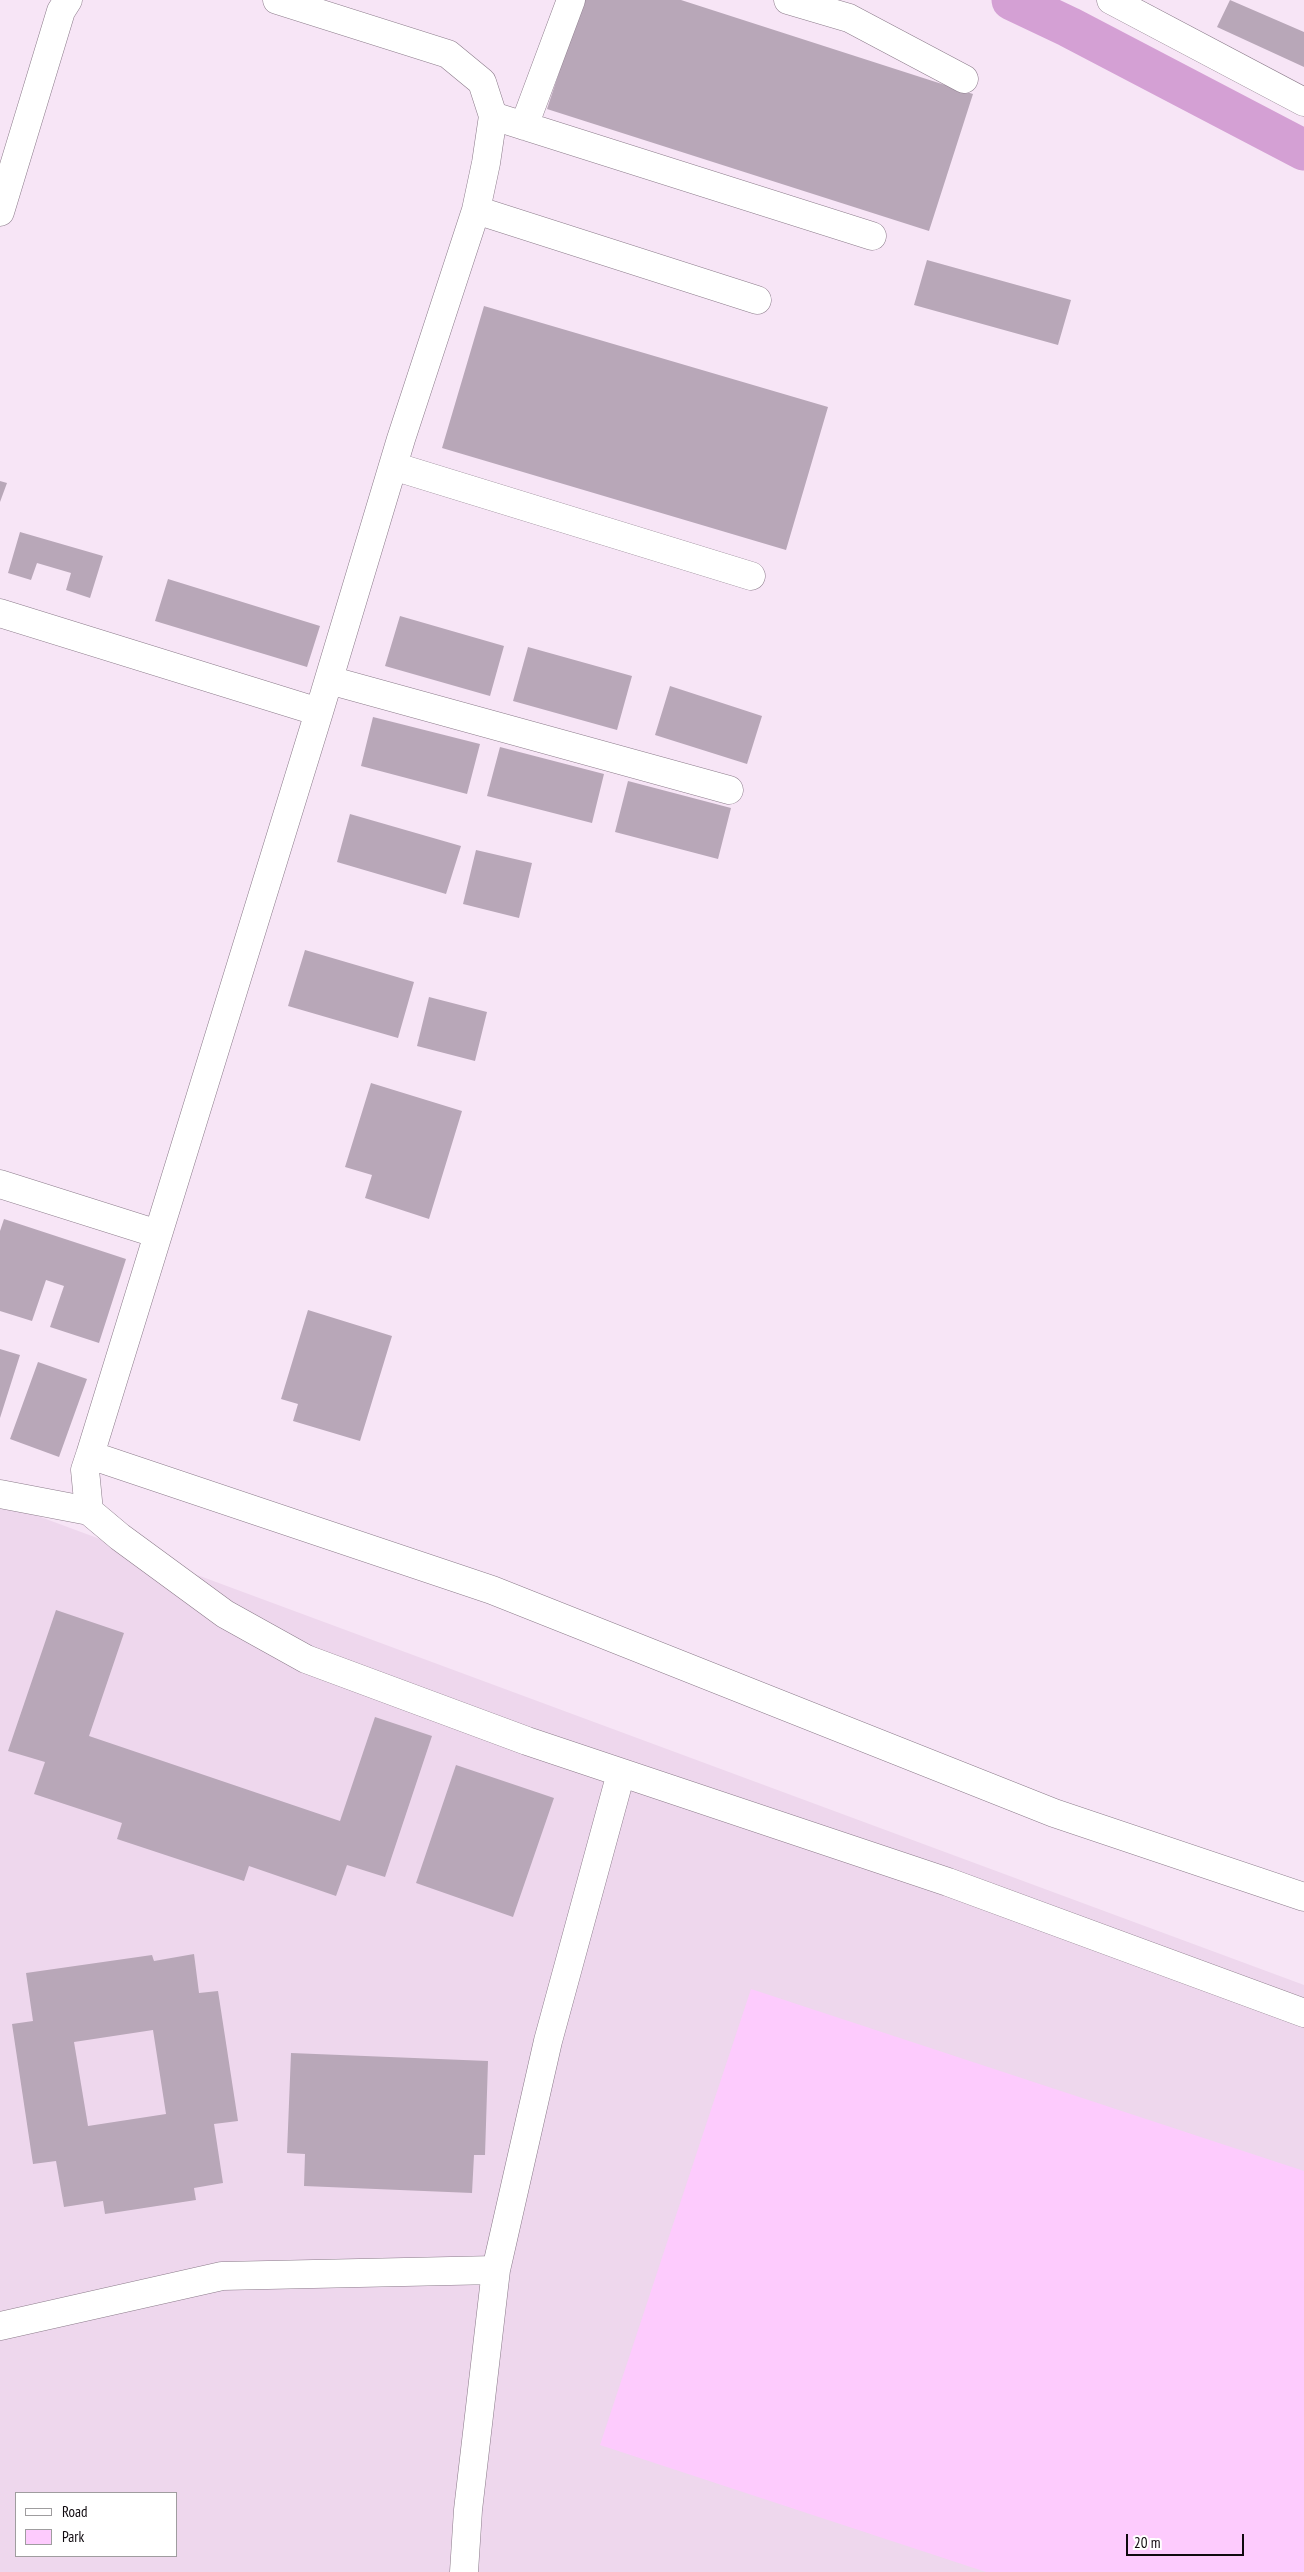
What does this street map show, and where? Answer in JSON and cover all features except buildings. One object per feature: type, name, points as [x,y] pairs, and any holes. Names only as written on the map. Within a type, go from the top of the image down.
[{"type":"street","points":[[0,212],[61,12],[68,0]]},
{"type":"street","points":[[89,1511],[85,1470],[329,680],[393,466],[476,210],[493,116],[482,82],[448,54],[277,0]]},
{"type":"street","points":[[524,126],[571,0]]},
{"type":"street","points":[[788,0],[849,18],[964,79]]},
{"type":"street","points":[[1111,0],[1304,102]]},
{"type":"street","points":[[493,116],[872,236]]},
{"type":"street","points":[[476,210],[757,300]]},
{"type":"street","points":[[393,466],[752,576]]},
{"type":"street","points":[[0,613],[319,712]]},
{"type":"street","points":[[329,680],[730,790]]},
{"type":"street","points":[[0,1184],[158,1234]]},
{"type":"street","points":[[90,1455],[492,1590],[1054,1813],[1304,1897]]},
{"type":"street","points":[[0,1494],[89,1511],[120,1537],[225,1614],[306,1659],[527,1741],[948,1882],[1304,2013]]},
{"type":"street","points":[[464,2572],[468,2510],[496,2270],[548,2041],[621,1773]]},
{"type":"street","points":[[0,2326],[222,2276],[496,2270]]},
{"type":"shaded area","points":[[0,1502],[1304,1985],[1304,2572],[0,2572]]},
{"type":"green space","points":[[751,1989],[1304,2171],[1304,2572],[986,2572],[600,2445]]},
{"type":"waterway","points":[[1012,0],[1069,27],[1304,150]]}]
